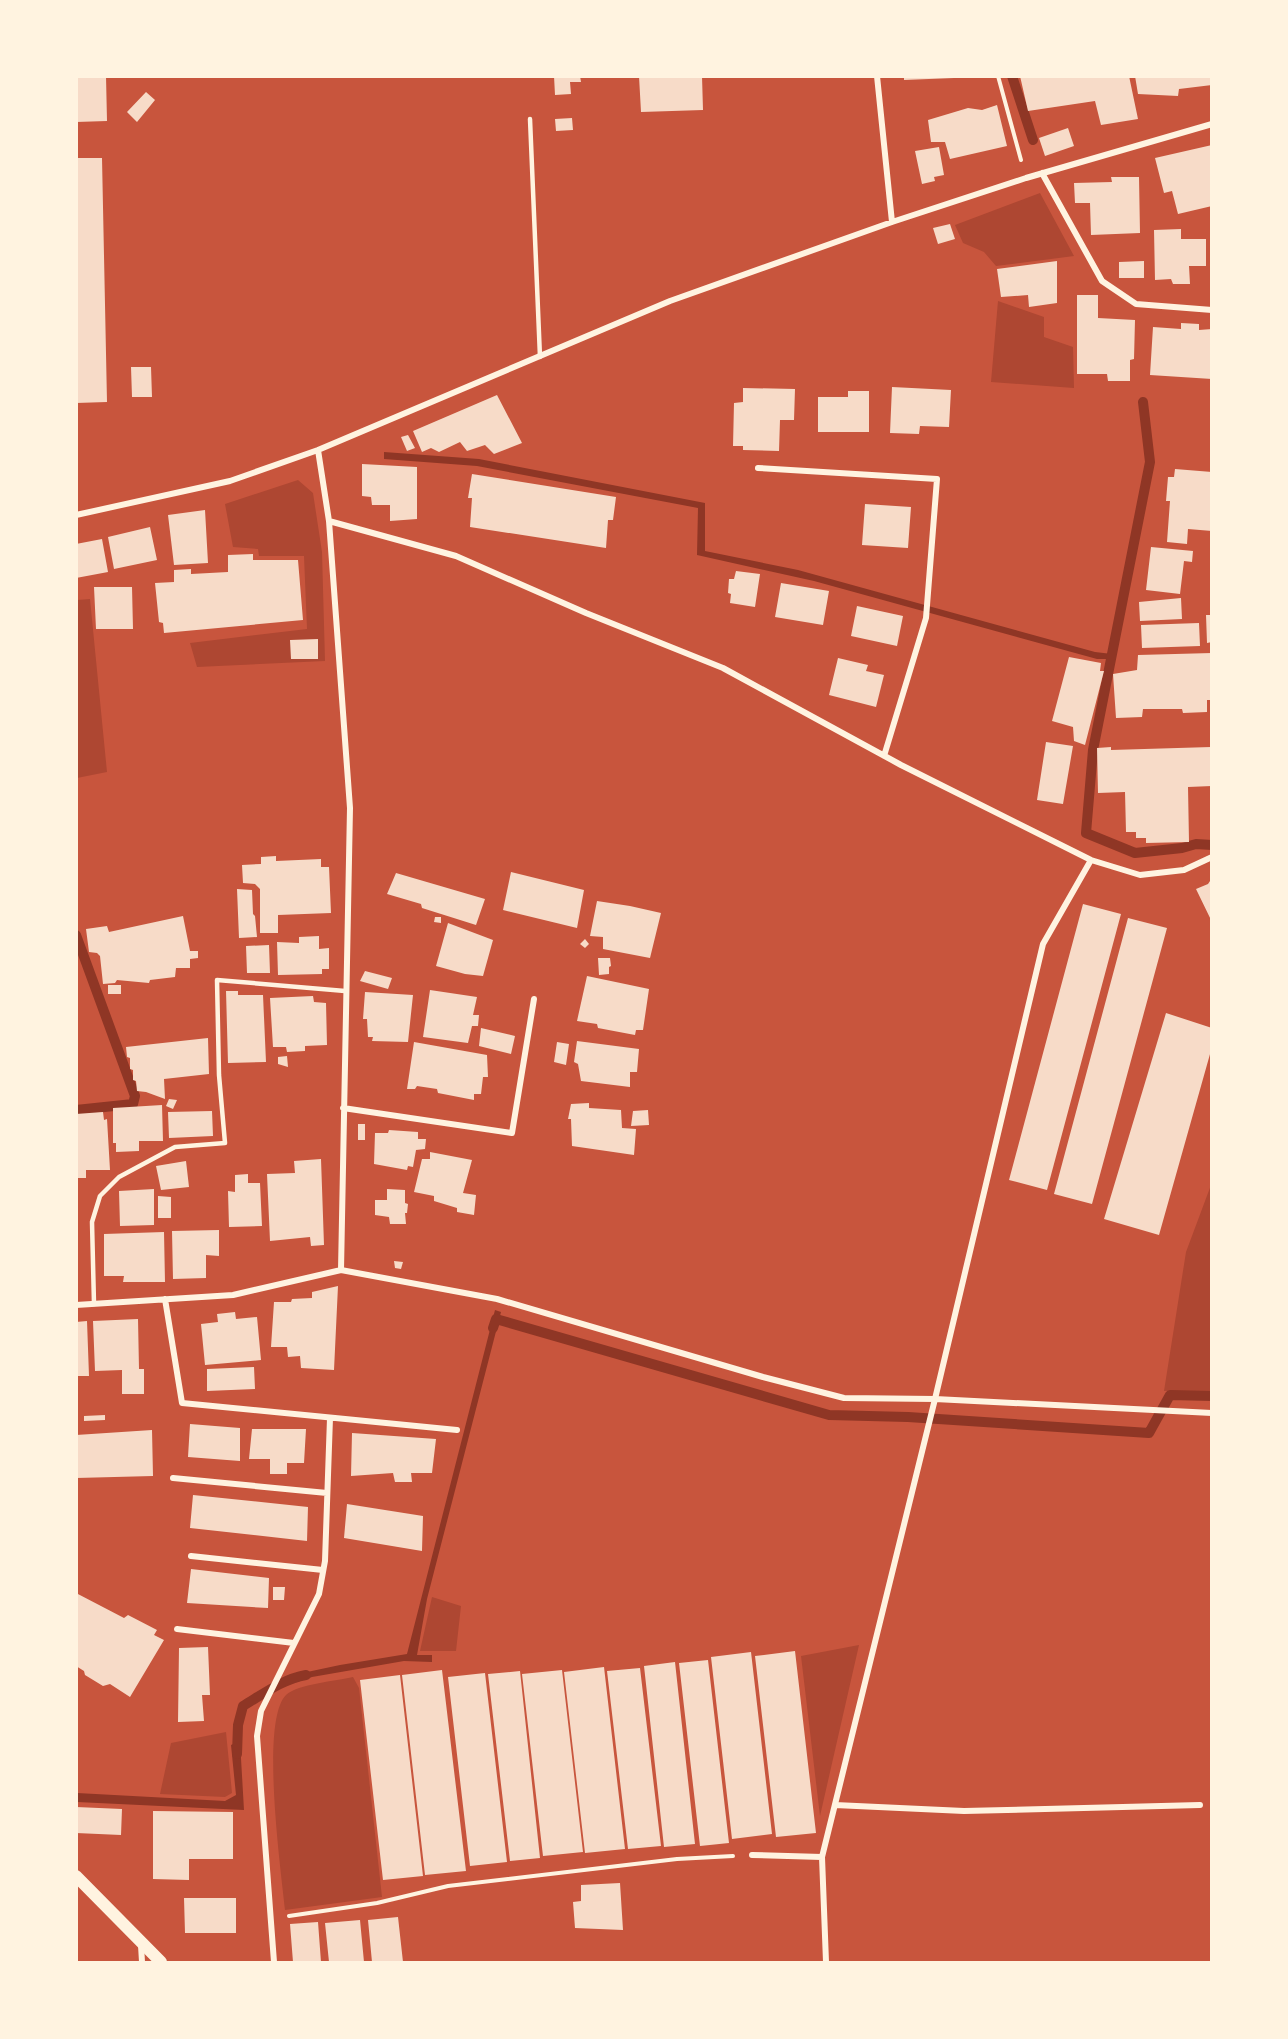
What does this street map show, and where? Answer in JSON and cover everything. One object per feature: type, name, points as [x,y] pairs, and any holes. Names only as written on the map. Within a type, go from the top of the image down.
[{"type":"main road","points":[[76,1876],[161,1962]]},
{"type":"street","points":[[878,76],[892,222]]},
{"type":"street","points":[[76,514],[230,481],[318,450],[670,301],[892,222],[1026,178],[1212,124]]},
{"type":"street","points":[[1042,173],[1102,280],[1136,304],[1212,309]]},
{"type":"street","points":[[318,450],[329,521],[350,808],[341,1270]]},
{"type":"street","points":[[758,468],[937,478],[926,618],[884,756]]},
{"type":"street","points":[[329,521],[456,556],[586,613],[723,668],[884,756],[1091,860],[1140,874],[1184,870],[1212,857]]},
{"type":"street","points":[[826,1962],[822,1857],[935,1399],[1043,944],[1091,860]]},
{"type":"street","points":[[343,1108],[512,1133],[534,999]]},
{"type":"street","points":[[76,1305],[233,1294],[341,1270],[497,1299],[763,1377],[844,1398],[935,1399],[1212,1413]]},
{"type":"street","points":[[165,1299],[182,1403],[457,1430]]},
{"type":"street","points":[[274,1962],[257,1736],[261,1711],[319,1594],[323,1570],[330,1418]]},
{"type":"street","points":[[173,1478],[327,1493]]},
{"type":"street","points":[[191,1556],[323,1570]]},
{"type":"street","points":[[177,1629],[294,1642]]},
{"type":"street","points":[[835,1805],[964,1811],[1200,1805]]},
{"type":"street","points":[[752,1855],[822,1857]]},
{"type":"street","points":[[141,1942],[142,1962]]},
{"type":"lane","points":[[530,119],[540,357]]},
{"type":"lane","points":[[94,1304],[92,1222],[100,1196],[119,1177],[175,1148],[225,1143],[219,1075],[217,980],[345,991]]},
{"type":"path","points":[[998,76],[1026,178]]},
{"type":"path","points":[[270,1919],[377,1903],[448,1886],[677,1859],[752,1855]]},
{"type":"shaded area","points":[[1040,193],[1074,256],[996,266],[984,252],[963,243],[955,225]]},
{"type":"shaded area","points":[[998,301],[1044,317],[1044,337],[1073,347],[1074,388],[991,382]]},
{"type":"shaded area","points":[[384,452],[479,459],[705,503],[705,551],[798,570],[1095,652],[1112,654],[1111,659],[1097,659],[814,581],[697,555],[698,508],[477,466],[384,459]]},
{"type":"shaded area","points":[[298,480],[313,493],[322,552],[325,661],[197,667],[190,643],[307,629],[304,556],[259,556],[258,549],[233,547],[225,504]]},
{"type":"shaded area","points":[[90,599],[107,772],[77,778],[77,600]]},
{"type":"shaded area","points":[[1211,1185],[1211,1391],[1164,1391],[1186,1252]]},
{"type":"shaded area","points":[[495,1310],[501,1312],[427,1599],[417,1655],[432,1655],[432,1662],[404,1661],[312,1677],[297,1682],[293,1675],[407,1654]]},
{"type":"shaded area","points":[[432,1597],[461,1606],[456,1651],[420,1651]]},
{"type":"shaded area","points":[[859,1645],[820,1816],[801,1656]]},
{"type":"shaded area","points":[[353,1677],[359,1688],[382,1897],[285,1910],[274,1797],[274,1734],[278,1710],[286,1695],[292,1691]]},
{"type":"shaded area","points":[[226,1732],[232,1793],[225,1797],[160,1794],[171,1743]]},
{"type":"shaded area","points":[[240,1741],[244,1810],[77,1802],[77,1793],[225,1801],[236,1795],[231,1745]]},
{"type":"building","points":[[76,76],[106,76],[107,121],[76,122]]},
{"type":"building","points":[[554,76],[580,76],[581,82],[570,82],[571,94],[555,95]]},
{"type":"building","points":[[639,76],[702,76],[703,110],[641,112]]},
{"type":"building","points":[[904,76],[954,76],[954,78],[904,80]]},
{"type":"building","points":[[1020,76],[1129,76],[1138,119],[1101,125],[1095,101],[1028,111]]},
{"type":"building","points":[[1135,76],[1212,76],[1212,85],[1179,89],[1178,96],[1138,94]]},
{"type":"building","points":[[146,92],[155,100],[137,122],[127,112]]},
{"type":"building","points":[[997,105],[1007,146],[950,159],[945,142],[931,142],[928,120],[968,108],[982,110]]},
{"type":"building","points":[[572,118],[573,130],[556,131],[555,119]]},
{"type":"building","points":[[1068,128],[1074,146],[1045,156],[1039,138]]},
{"type":"building","points":[[1212,145],[1212,206],[1178,214],[1172,191],[1164,193],[1155,158]]},
{"type":"building","points":[[939,147],[944,175],[934,177],[935,181],[922,184],[915,151]]},
{"type":"building","points":[[76,158],[102,158],[107,402],[76,403]]},
{"type":"building","points":[[1111,177],[1139,177],[1140,233],[1091,235],[1090,203],[1075,203],[1074,183],[1112,182]]},
{"type":"building","points":[[950,224],[955,239],[938,244],[933,228]]},
{"type":"building","points":[[1181,229],[1181,239],[1206,239],[1206,266],[1189,266],[1190,284],[1173,284],[1171,279],[1155,280],[1154,230]]},
{"type":"building","points":[[1057,261],[1057,303],[1029,307],[1028,295],[1001,297],[997,269]]},
{"type":"building","points":[[1144,261],[1144,278],[1119,278],[1119,262]]},
{"type":"building","points":[[1077,295],[1098,295],[1098,318],[1135,320],[1134,359],[1130,360],[1130,381],[1108,381],[1107,374],[1077,374]]},
{"type":"building","points":[[1181,323],[1199,324],[1199,330],[1212,329],[1212,379],[1150,375],[1153,327],[1181,329]]},
{"type":"building","points":[[131,367],[151,367],[152,397],[132,397]]},
{"type":"building","points":[[892,387],[951,390],[949,427],[920,426],[919,434],[890,433]]},
{"type":"building","points":[[743,388],[795,389],[794,420],[780,420],[779,451],[743,450],[743,446],[733,446],[734,403],[743,402]]},
{"type":"building","points":[[848,391],[869,391],[869,432],[818,432],[818,397],[848,397]]},
{"type":"building","points":[[497,395],[522,443],[494,454],[485,445],[467,451],[460,442],[439,452],[431,448],[422,452],[413,431]]},
{"type":"building","points":[[408,435],[415,448],[407,451],[401,437]]},
{"type":"building","points":[[362,464],[417,467],[417,519],[390,521],[390,505],[372,505],[371,497],[362,496]]},
{"type":"building","points":[[1175,469],[1212,472],[1212,531],[1188,529],[1187,544],[1167,542],[1170,501],[1166,501],[1168,477],[1174,477]]},
{"type":"building","points":[[472,474],[616,497],[613,520],[608,520],[606,548],[470,527],[472,498],[468,498]]},
{"type":"building","points":[[865,504],[911,507],[908,548],[862,545]]},
{"type":"building","points":[[205,510],[208,563],[174,565],[168,515]]},
{"type":"building","points":[[150,527],[157,560],[114,569],[108,537]]},
{"type":"building","points":[[102,539],[108,572],[76,578],[76,544]]},
{"type":"building","points":[[1151,547],[1193,551],[1192,562],[1184,561],[1180,594],[1146,590]]},
{"type":"building","points":[[253,554],[253,560],[298,560],[303,620],[164,633],[163,623],[159,622],[155,583],[174,582],[174,570],[191,569],[191,574],[228,572],[228,555]]},
{"type":"building","points":[[736,571],[760,574],[755,607],[730,603],[729,579],[734,579]]},
{"type":"building","points":[[781,583],[829,591],[823,625],[775,617]]},
{"type":"building","points":[[94,587],[132,587],[133,629],[96,629]]},
{"type":"building","points":[[1181,598],[1182,619],[1140,621],[1139,602]]},
{"type":"building","points":[[857,606],[903,616],[897,646],[851,636]]},
{"type":"building","points":[[1206,615],[1212,615],[1212,642],[1207,643]]},
{"type":"building","points":[[1199,623],[1200,646],[1142,648],[1141,625]]},
{"type":"building","points":[[318,639],[318,659],[291,659],[290,640]]},
{"type":"building","points":[[1212,653],[1212,700],[1207,700],[1207,712],[1183,713],[1182,709],[1143,709],[1142,717],[1116,718],[1113,674],[1137,670],[1138,655]]},
{"type":"building","points":[[1069,657],[1101,663],[1100,671],[1104,671],[1085,745],[1074,741],[1073,727],[1052,721]]},
{"type":"building","points":[[838,658],[868,665],[866,671],[884,675],[876,707],[829,695]]},
{"type":"building","points":[[1046,742],[1073,746],[1063,804],[1037,800]]},
{"type":"building","points":[[1111,747],[1111,750],[1211,747],[1212,786],[1188,787],[1189,842],[1146,843],[1146,838],[1136,838],[1136,832],[1126,832],[1125,792],[1098,793],[1097,748]]},
{"type":"building","points":[[276,856],[276,861],[321,859],[321,867],[329,867],[331,913],[278,915],[278,933],[260,933],[260,889],[255,884],[243,883],[242,865],[261,864],[261,857]]},
{"type":"building","points":[[511,872],[584,890],[577,928],[503,910]]},
{"type":"building","points":[[396,873],[485,899],[476,925],[387,894]]},
{"type":"building","points":[[1212,878],[1212,922],[1196,889],[1208,884]]},
{"type":"building","points":[[237,889],[252,890],[257,937],[239,938]]},
{"type":"building","points":[[597,901],[661,913],[650,958],[603,949],[603,937],[590,936]]},
{"type":"building","points":[[1083,904],[1121,914],[1047,1190],[1009,1180]]},
{"type":"building","points":[[183,916],[190,951],[198,951],[198,958],[190,959],[190,968],[176,968],[175,977],[150,980],[149,983],[117,980],[115,983],[103,984],[100,956],[89,952],[86,929],[107,926],[109,932]]},
{"type":"building","points":[[435,917],[441,917],[441,923],[434,922]]},
{"type":"building","points":[[1128,918],[1167,928],[1092,1204],[1054,1194]]},
{"type":"building","points":[[448,923],[493,940],[483,976],[436,966]]},
{"type":"building","points":[[319,936],[319,949],[329,948],[329,969],[322,969],[322,974],[278,975],[277,942],[299,943],[299,937]]},
{"type":"building","points":[[585,939],[589,944],[585,948],[580,944]]},
{"type":"building","points":[[269,945],[270,973],[247,973],[246,946]]},
{"type":"building","points":[[598,958],[610,958],[609,974],[599,975]]},
{"type":"building","points":[[365,971],[392,978],[388,989],[360,981]]},
{"type":"building","points":[[587,976],[649,989],[643,1030],[636,1030],[635,1035],[598,1028],[597,1024],[577,1021]]},
{"type":"building","points":[[108,985],[121,985],[121,994],[108,994]]},
{"type":"building","points":[[430,990],[477,997],[473,1015],[479,1015],[478,1026],[472,1026],[468,1043],[423,1037]]},
{"type":"building","points":[[226,991],[238,991],[238,995],[263,995],[266,1062],[228,1063]]},
{"type":"building","points":[[365,992],[413,995],[408,1042],[372,1041],[373,1037],[368,1037],[367,1019],[363,1019]]},
{"type":"building","points":[[313,996],[314,1002],[326,1003],[327,1045],[305,1046],[305,1051],[287,1052],[286,1047],[273,1047],[270,998]]},
{"type":"building","points":[[1166,1013],[1212,1028],[1212,1047],[1159,1235],[1104,1219]]},
{"type":"building","points":[[481,1028],[515,1036],[511,1054],[479,1046]]},
{"type":"building","points":[[208,1038],[209,1074],[164,1079],[165,1099],[137,1091],[126,1047]]},
{"type":"building","points":[[577,1041],[639,1049],[637,1072],[630,1072],[630,1087],[581,1081],[578,1064],[574,1062]]},
{"type":"building","points":[[414,1042],[487,1055],[488,1077],[483,1077],[481,1094],[474,1094],[474,1100],[438,1093],[437,1089],[417,1086],[415,1089],[407,1089]]},
{"type":"building","points":[[557,1042],[569,1044],[566,1065],[554,1062]]},
{"type":"building","points":[[287,1056],[288,1067],[278,1064],[278,1057]]},
{"type":"building","points":[[169,1099],[177,1100],[173,1109],[166,1106]]},
{"type":"building","points":[[589,1103],[589,1108],[621,1110],[622,1128],[636,1129],[634,1155],[572,1146],[571,1119],[568,1119],[571,1104]]},
{"type":"building","points":[[162,1105],[163,1141],[139,1141],[139,1151],[116,1152],[116,1143],[113,1143],[113,1108]]},
{"type":"building","points":[[648,1110],[649,1125],[631,1126],[633,1111]]},
{"type":"building","points":[[212,1111],[213,1136],[169,1138],[168,1112]]},
{"type":"building","points":[[103,1112],[104,1120],[107,1119],[110,1170],[86,1170],[86,1178],[76,1178],[76,1114]]},
{"type":"building","points":[[358,1124],[365,1124],[365,1140],[358,1140]]},
{"type":"building","points":[[389,1130],[418,1132],[418,1139],[426,1139],[425,1149],[416,1150],[413,1167],[408,1166],[407,1170],[374,1164],[375,1133],[388,1133]]},
{"type":"building","points":[[430,1152],[472,1160],[463,1193],[476,1195],[474,1215],[457,1212],[457,1208],[434,1201],[434,1196],[414,1192],[422,1159],[430,1159]]},
{"type":"building","points":[[321,1159],[324,1245],[311,1246],[310,1237],[270,1241],[267,1174],[295,1173],[294,1161]]},
{"type":"building","points":[[186,1161],[189,1187],[161,1190],[156,1166]]},
{"type":"building","points":[[248,1174],[248,1183],[260,1183],[262,1226],[229,1227],[228,1191],[235,1192],[235,1175]]},
{"type":"building","points":[[154,1189],[154,1225],[120,1226],[119,1191]]},
{"type":"building","points":[[387,1189],[405,1190],[405,1203],[408,1204],[407,1213],[405,1213],[406,1224],[390,1224],[389,1217],[375,1215],[375,1200],[387,1200]]},
{"type":"building","points":[[158,1196],[171,1197],[171,1218],[158,1218]]},
{"type":"building","points":[[219,1230],[219,1256],[206,1255],[206,1278],[173,1279],[172,1231]]},
{"type":"building","points":[[164,1232],[165,1282],[123,1282],[124,1276],[104,1276],[104,1234]]},
{"type":"building","points":[[394,1261],[403,1262],[401,1269],[395,1268]]},
{"type":"building","points":[[338,1286],[334,1370],[301,1368],[300,1356],[288,1357],[287,1347],[271,1347],[274,1302],[312,1298],[312,1292]]},
{"type":"building","points":[[235,1312],[236,1319],[257,1317],[261,1360],[205,1365],[201,1324],[218,1322],[217,1314]]},
{"type":"building","points":[[138,1319],[139,1369],[144,1369],[144,1394],[122,1394],[122,1370],[95,1371],[93,1321]]},
{"type":"building","points":[[87,1321],[89,1376],[76,1376],[76,1322]]},
{"type":"building","points":[[254,1367],[255,1389],[207,1391],[207,1369]]},
{"type":"building","points":[[105,1415],[105,1420],[84,1421],[84,1416]]},
{"type":"building","points":[[190,1424],[240,1428],[240,1461],[188,1457]]},
{"type":"building","points":[[252,1429],[306,1429],[304,1463],[287,1463],[287,1474],[270,1474],[270,1459],[249,1459]]},
{"type":"building","points":[[152,1430],[153,1476],[76,1478],[76,1435]]},
{"type":"building","points":[[352,1433],[436,1439],[432,1473],[411,1473],[412,1482],[395,1482],[393,1473],[351,1476]]},
{"type":"building","points":[[193,1495],[308,1507],[307,1541],[190,1528]]},
{"type":"building","points":[[347,1504],[423,1516],[422,1551],[344,1538]]},
{"type":"building","points":[[191,1569],[269,1578],[268,1608],[187,1603]]},
{"type":"building","points":[[273,1587],[285,1587],[284,1600],[273,1600]]},
{"type":"building","points":[[76,1593],[124,1618],[128,1615],[157,1630],[154,1635],[164,1640],[130,1697],[110,1684],[103,1686],[85,1675],[84,1671],[76,1666]]},
{"type":"building","points":[[208,1647],[210,1695],[202,1695],[204,1721],[178,1722],[179,1648]]},
{"type":"building","points":[[795,1651],[816,1833],[776,1837],[755,1656]]},
{"type":"building","points":[[751,1652],[772,1834],[732,1839],[711,1657]]},
{"type":"building","points":[[708,1660],[729,1843],[700,1846],[679,1663]]},
{"type":"building","points":[[675,1662],[695,1844],[664,1847],[644,1666]]},
{"type":"building","points":[[604,1667],[625,1849],[585,1853],[564,1672]]},
{"type":"building","points":[[640,1668],[661,1846],[628,1849],[607,1671]]},
{"type":"building","points":[[442,1670],[466,1871],[425,1875],[402,1675]]},
{"type":"building","points":[[562,1670],[583,1852],[543,1856],[522,1674]]},
{"type":"building","points":[[520,1671],[540,1858],[510,1861],[488,1674]]},
{"type":"building","points":[[485,1673],[507,1862],[470,1866],[448,1677]]},
{"type":"building","points":[[400,1675],[423,1876],[383,1880],[360,1680]]},
{"type":"building","points":[[76,1807],[122,1809],[121,1835],[76,1833]]},
{"type":"building","points":[[153,1811],[233,1812],[233,1859],[189,1859],[189,1880],[153,1879]]},
{"type":"building","points":[[620,1883],[623,1930],[575,1928],[573,1902],[581,1901],[581,1885]]},
{"type":"building","points":[[184,1898],[236,1898],[236,1933],[185,1933]]},
{"type":"building","points":[[398,1917],[403,1962],[372,1962],[368,1920]]},
{"type":"building","points":[[360,1920],[364,1962],[329,1962],[325,1923]]},
{"type":"building","points":[[318,1922],[321,1962],[293,1962],[290,1924]]},
{"type":"waterway","points":[[1012,76],[1033,140]]},
{"type":"waterway","points":[[1143,402],[1150,462],[1093,750],[1086,833],[1135,853],[1182,848],[1196,844],[1212,845]]},
{"type":"waterway","points":[[76,935],[135,1096],[133,1104],[76,1110]]},
{"type":"waterway","points":[[493,1328],[496,1319],[829,1415],[908,1417],[1149,1433],[1170,1395],[1212,1396]]},
{"type":"waterway","points":[[237,1754],[238,1725],[243,1706],[281,1683],[306,1675]]}]
